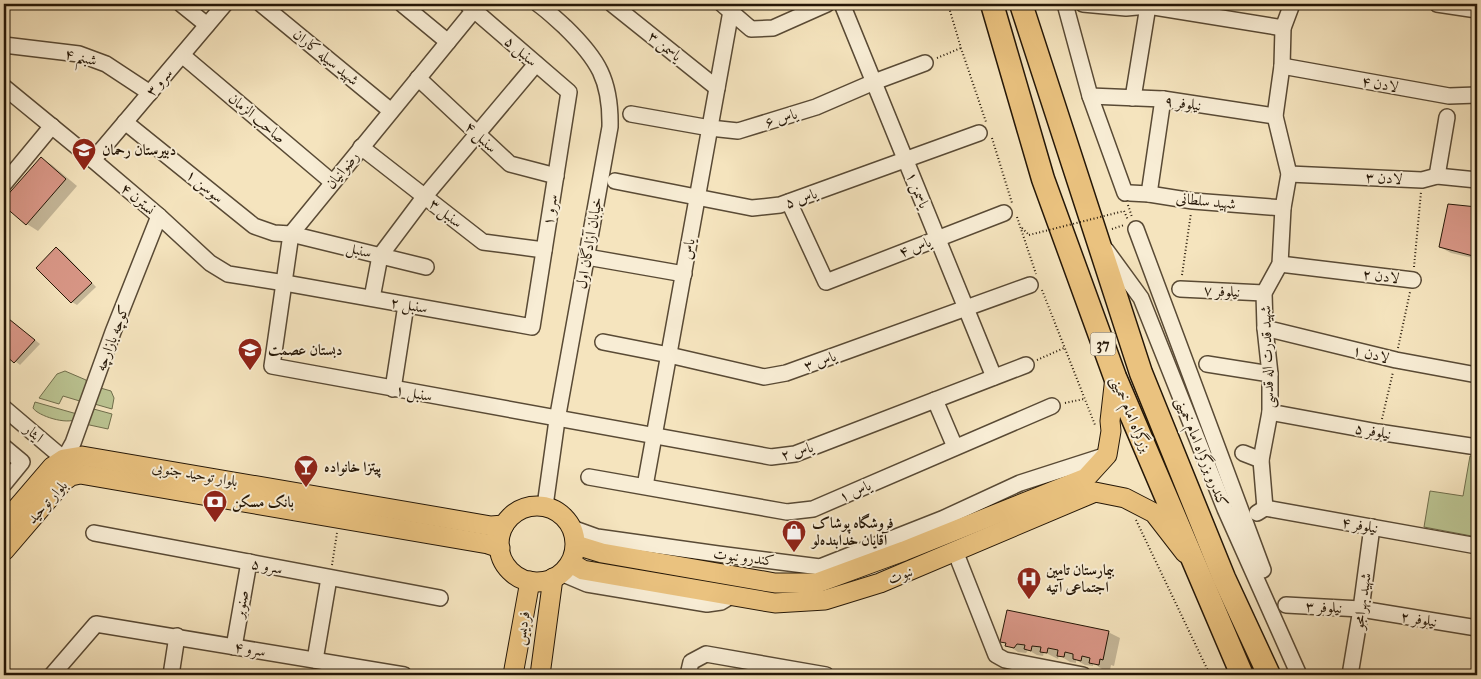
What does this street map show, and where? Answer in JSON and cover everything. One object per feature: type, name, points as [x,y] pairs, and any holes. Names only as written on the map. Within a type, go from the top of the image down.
[{"type":"highway","name":"بزرگراه امام خمینی","points":[[992,4],[1043,179],[1115,377],[1242,675]]},
{"type":"highway","name":"بزرگراه امام خمینی","points":[[1021,4],[1141,374],[1194,508],[1269,675]]},
{"type":"main road","name":"نبوت","points":[[574,536],[602,553],[775,583],[817,583],[904,551],[1086,478],[1107,455],[1111,431],[1110,421],[1115,377]]},
{"type":"main road","name":"بلوار توحید جنوبی","points":[[500,548],[488,544],[80,474],[68,467],[82,456],[93,457],[491,526],[504,525]]},
{"type":"main road","name":"بلوار توحید","points":[[4,523],[52,467],[68,467],[64,481],[4,551]]},
{"type":"main road","name":"نبوت","points":[[562,571],[583,570],[775,603],[825,600],[880,583],[1095,492],[1125,498],[1154,513],[1193,563]]},
{"type":"main road","points":[[540,675],[562,571],[574,536],[561,514],[545,506],[533,506],[522,509],[512,515],[504,525],[500,536],[500,548],[503,559],[509,569],[518,577],[542,582],[562,571]]},
{"type":"main road","name":"فردیس","points":[[513,675],[530,581]]},
{"type":"street","points":[[181,4],[207,25]]},
{"type":"street","name":"سرو ۳","points":[[93,160],[225,4]]},
{"type":"street","name":"شهید سیله کاران","points":[[261,4],[391,111]]},
{"type":"street","points":[[402,4],[448,42]]},
{"type":"street","name":"یاسمن ۳","points":[[612,4],[717,88]]},
{"type":"street","points":[[727,8],[751,29],[772,28],[827,4]]},
{"type":"street","name":"یاسمن ۱","points":[[842,4],[994,377]]},
{"type":"street","points":[[1064,4],[1090,96],[1127,193]]},
{"type":"street","points":[[1084,4],[1148,6],[1283,28]]},
{"type":"street","name":"شهید قدرت اله قدسی","points":[[1265,508],[1261,460],[1270,412],[1270,374],[1265,328],[1264,293],[1280,264],[1283,208],[1289,174],[1275,116],[1282,66],[1283,28],[1292,4]]},
{"type":"street","points":[[1436,4],[1477,10]]},
{"type":"street","name":"خیابان آزادگان اول","points":[[543,5],[582,44],[597,63],[606,84],[610,106],[610,127],[557,420],[545,506]]},
{"type":"street","name":"رضوانیان","points":[[272,366],[292,234],[332,182],[448,42],[473,6]]},
{"type":"street","name":"سنبل ۵","points":[[473,6],[568,92]]},
{"type":"street","points":[[1133,98],[1148,6]]},
{"type":"street","name":"یاس","points":[[645,486],[717,88],[727,8]]},
{"type":"street","name":"شبنم ۴","points":[[4,45],[79,54],[106,64],[150,93]]},
{"type":"street","name":"صاحب الزمان","points":[[182,55],[332,182]]},
{"type":"street","name":"یاس ۶","points":[[631,114],[738,131],[816,107],[925,63]]},
{"type":"street","points":[[372,298],[380,256],[425,196],[536,64]]},
{"type":"street","name":"لادن ۴","points":[[1282,66],[1449,96],[1477,95]]},
{"type":"street","name":"سنبل ۴","points":[[418,78],[510,164],[556,176]]},
{"type":"street","name":"نسترن ۴","points":[[4,87],[93,160],[218,270],[237,276],[285,283]]},
{"type":"street","name":"سرو ۱","points":[[532,327],[568,92]]},
{"type":"street","name":"نیلوفر ۹","points":[[1090,96],[1163,99],[1275,116]]},
{"type":"street","points":[[1149,194],[1163,99]]},
{"type":"street","points":[[1429,178],[1447,118]]},
{"type":"street","name":"سوسن ۱","points":[[125,122],[254,226],[274,233],[292,234]]},
{"type":"street","points":[[4,184],[52,126]]},
{"type":"street","name":"یاس ۵","points":[[615,181],[752,208],[780,205],[906,160],[987,134]]},
{"type":"street","name":"سنبل ۳","points":[[361,147],[483,242],[544,250]]},
{"type":"street","name":"لادن ۳","points":[[1289,174],[1477,180]]},
{"type":"street","name":"شهید سلطانی","points":[[1127,193],[1149,194],[1193,201],[1283,208]]},
{"type":"street","name":"یاس ۴","points":[[789,202],[826,282],[1010,209]]},
{"type":"street","name":"کوچه بازارچه","points":[[68,467],[73,443],[158,216]]},
{"type":"street","points":[[1132,226],[1263,570]]},
{"type":"street","name":"سنبل","points":[[292,234],[426,267]]},
{"type":"street","name":"کندرو بزرگراه امام خمینی","points":[[1096,235],[1141,298],[1225,509],[1299,675]]},
{"type":"street","points":[[587,257],[684,274]]},
{"type":"street","name":"لادن ۲","points":[[1280,264],[1413,280]]},
{"type":"street","name":"یاس ۳","points":[[603,342],[669,355],[764,378],[786,373],[966,309],[1035,281]]},
{"type":"street","name":"سنبل ۲","points":[[285,283],[532,327]]},
{"type":"street","name":"نیلوفر ۷","points":[[1180,288],[1264,293]]},
{"type":"street","points":[[393,389],[406,305]]},
{"type":"street","name":"لادن ۱","points":[[1265,328],[1396,360],[1477,375]]},
{"type":"street","points":[[1207,364],[1270,374]]},
{"type":"street","name":"یاس ۲","points":[[557,420],[771,458],[795,454],[1026,365]]},
{"type":"street","name":"سنبل ۱","points":[[272,366],[557,420]]},
{"type":"street","points":[[935,400],[955,447]]},
{"type":"street","name":"یاس ۱","points":[[589,476],[787,512],[813,509],[1052,406]]},
{"type":"street","name":"ایثار","points":[[4,408],[68,467]]},
{"type":"street","name":"نیلوفر ۵","points":[[1270,412],[1378,432],[1477,447]]},
{"type":"street","points":[[4,447],[22,462],[4,484]]},
{"type":"street","points":[[1243,453],[1261,460]]},
{"type":"street","points":[[1245,520],[1265,508]]},
{"type":"street","name":"نیلوفر ۴","points":[[1265,508],[1477,546]]},
{"type":"street","name":"شهید بهرامجو","points":[[1350,675],[1372,527]]},
{"type":"street","name":"سرو ۵","points":[[94,533],[440,598]]},
{"type":"street","points":[[955,551],[996,655],[1005,660],[1082,675]]},
{"type":"street","name":"صنوبر","points":[[234,647],[248,562]]},
{"type":"street","points":[[315,660],[330,578]]},
{"type":"street","name":"نیلوفر ۳","points":[[1286,606],[1361,609]]},
{"type":"street","name":"نیلوفر ۲","points":[[1361,609],[1477,628]]},
{"type":"street","name":"سرو ۴","points":[[52,675],[96,624],[315,660],[350,670],[404,675]]},
{"type":"street","points":[[171,675],[178,636]]},
{"type":"street","points":[[688,675],[691,662],[706,654],[826,675]]},
{"type":"path","points":[[948,4],[1010,209],[1022,229],[1029,235],[1124,211],[1132,226]]},
{"type":"path","points":[[925,63],[961,48]]},
{"type":"path","name":"لادن ۲","points":[[1413,280],[1429,178]]},
{"type":"path","points":[[1127,193],[1132,226]]},
{"type":"path","points":[[1180,288],[1193,201]]},
{"type":"path","points":[[1018,222],[1035,281],[1097,431]]},
{"type":"path","points":[[1378,432],[1413,280]]},
{"type":"path","points":[[1026,365],[1064,348]]},
{"type":"path","points":[[1052,406],[1084,399]]},
{"type":"path","points":[[1125,498],[1210,675]]},
{"type":"path","points":[[330,578],[340,518]]},
{"type":"green space","points":[[65,371],[86,380],[88,388],[83,402],[63,396],[59,404],[39,398],[57,374]]},
{"type":"green space","points":[[97,387],[111,391],[114,398],[112,409],[91,403]]},
{"type":"green space","points":[[35,402],[77,414],[76,419],[66,421],[46,417],[33,408]]},
{"type":"green space","points":[[90,408],[112,414],[108,429],[85,424]]},
{"type":"green space","points":[[1470,456],[1477,457],[1477,537],[1424,527],[1430,491],[1463,496]]},
{"type":"building","points":[[41,157],[66,179],[26,225],[4,206],[4,199]]},
{"type":"building","points":[[1448,204],[1477,207],[1477,257],[1439,247]]},
{"type":"building","points":[[56,247],[92,283],[71,303],[36,268]]},
{"type":"building","points":[[4,315],[35,340],[14,363],[4,354]]},
{"type":"building","points":[[1007,610],[1109,631],[1103,660],[1100,659],[1099,665],[1089,663],[1090,658],[1082,656],[1081,661],[1073,659],[1073,654],[1065,652],[1064,657],[1057,656],[1058,650],[1048,648],[1047,653],[1040,652],[1041,647],[1032,646],[1031,651],[1024,649],[1025,645],[1017,644],[1014,648],[1005,646],[1006,643],[1000,642]]},
{"type":"place","name":"دبیرستان رحمان","points":[[84,171]]},
{"type":"place","name":"دبستان عصمت","points":[[250,371]]},
{"type":"place","name":"پیتزا خانواده","points":[[306,488]]},
{"type":"place","name":"بانک مسکن","points":[[215,523]]},
{"type":"place","name":"فروشگاه پوشاک آقایان خدابنده‌لو","points":[[794,553]]},
{"type":"place","name":"بیمارستان تامین اجتماعی آتیه","points":[[1029,600]]}]
